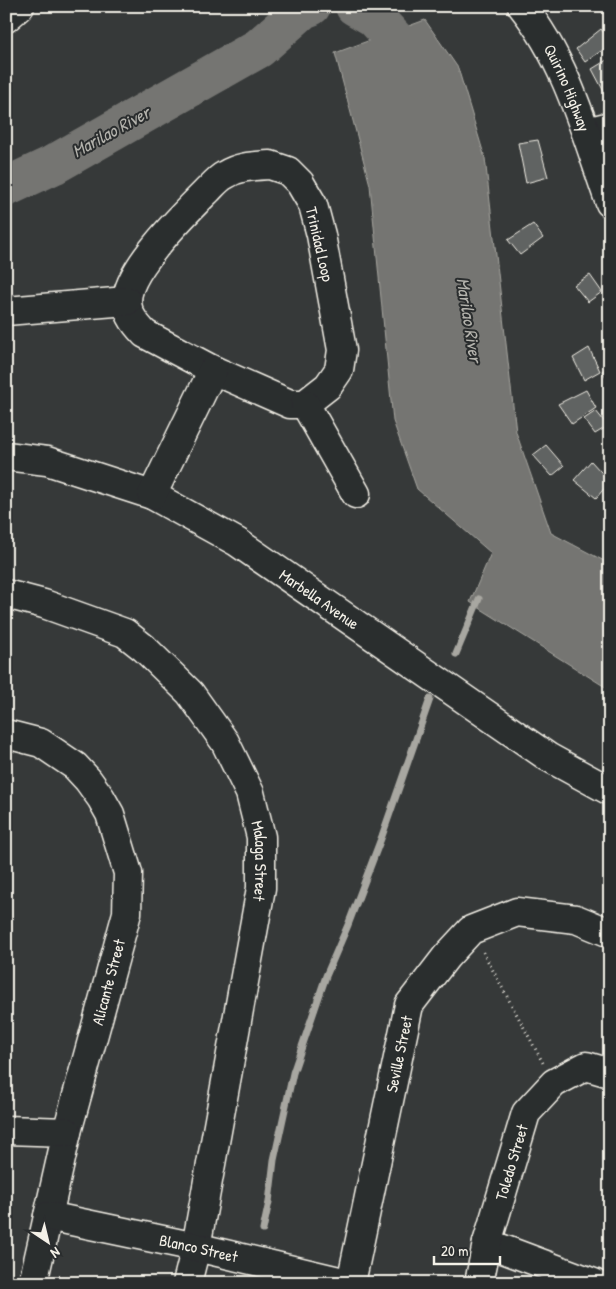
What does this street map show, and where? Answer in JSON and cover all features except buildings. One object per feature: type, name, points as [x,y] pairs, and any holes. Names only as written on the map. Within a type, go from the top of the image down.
[{"type":"street","points":[[6,18],[20,6]]},
{"type":"street","name":"Quirino Highway","points":[[522,6],[552,53],[578,107],[598,129],[610,203]]},
{"type":"street","name":"Trinidad Loop","points":[[127,301],[137,273],[146,259],[186,211],[224,175],[248,166],[270,165],[288,172],[300,184],[313,205],[321,235],[342,350],[338,370],[328,386],[305,404]]},
{"type":"street","points":[[6,311],[127,301],[131,315],[137,326],[145,334],[213,370],[290,404],[305,404],[356,494]]},
{"type":"street","points":[[152,495],[213,370]]},
{"type":"street","name":"Marbella Avenue","points":[[6,456],[47,461],[152,495],[237,542],[548,757],[610,791]]},
{"type":"street","name":"Malaga Street","points":[[6,594],[44,604],[125,633],[144,648],[190,693],[225,742],[250,792],[261,837],[260,888],[196,1247],[187,1283]]},
{"type":"street","name":"Alicante Street","points":[[6,734],[41,743],[75,766],[88,780],[110,814],[128,873],[127,913],[68,1132],[33,1283]]},
{"type":"street","name":"Seville Street","points":[[350,1283],[409,1005],[446,957],[471,930],[517,912],[576,919],[610,932]]},
{"type":"street","name":"Toledo Street","points":[[479,1283],[488,1243],[526,1113],[554,1083],[586,1066],[610,1073]]},
{"type":"street","points":[[6,1130],[68,1132]]},
{"type":"street","name":"Blanco Street","points":[[48,1216],[196,1247],[350,1283]]},
{"type":"street","points":[[488,1243],[594,1283]]},
{"type":"path","points":[[471,930],[554,1083]]},
{"type":"water","points":[[425,20],[458,68],[485,158],[516,432],[551,533],[610,564],[610,690],[470,602],[491,553],[417,489],[393,421],[370,185],[335,53]]},
{"type":"waterway","name":"Marilao River","points":[[6,187],[53,165],[259,48],[303,9],[311,6]]},
{"type":"waterway","name":"Marilao River","points":[[355,6],[374,17],[410,56],[421,77]]},
{"type":"waterway","points":[[456,654],[479,599]]},
{"type":"waterway","points":[[263,1230],[269,1202],[274,1160],[293,1073],[326,976],[382,836],[430,699]]}]
